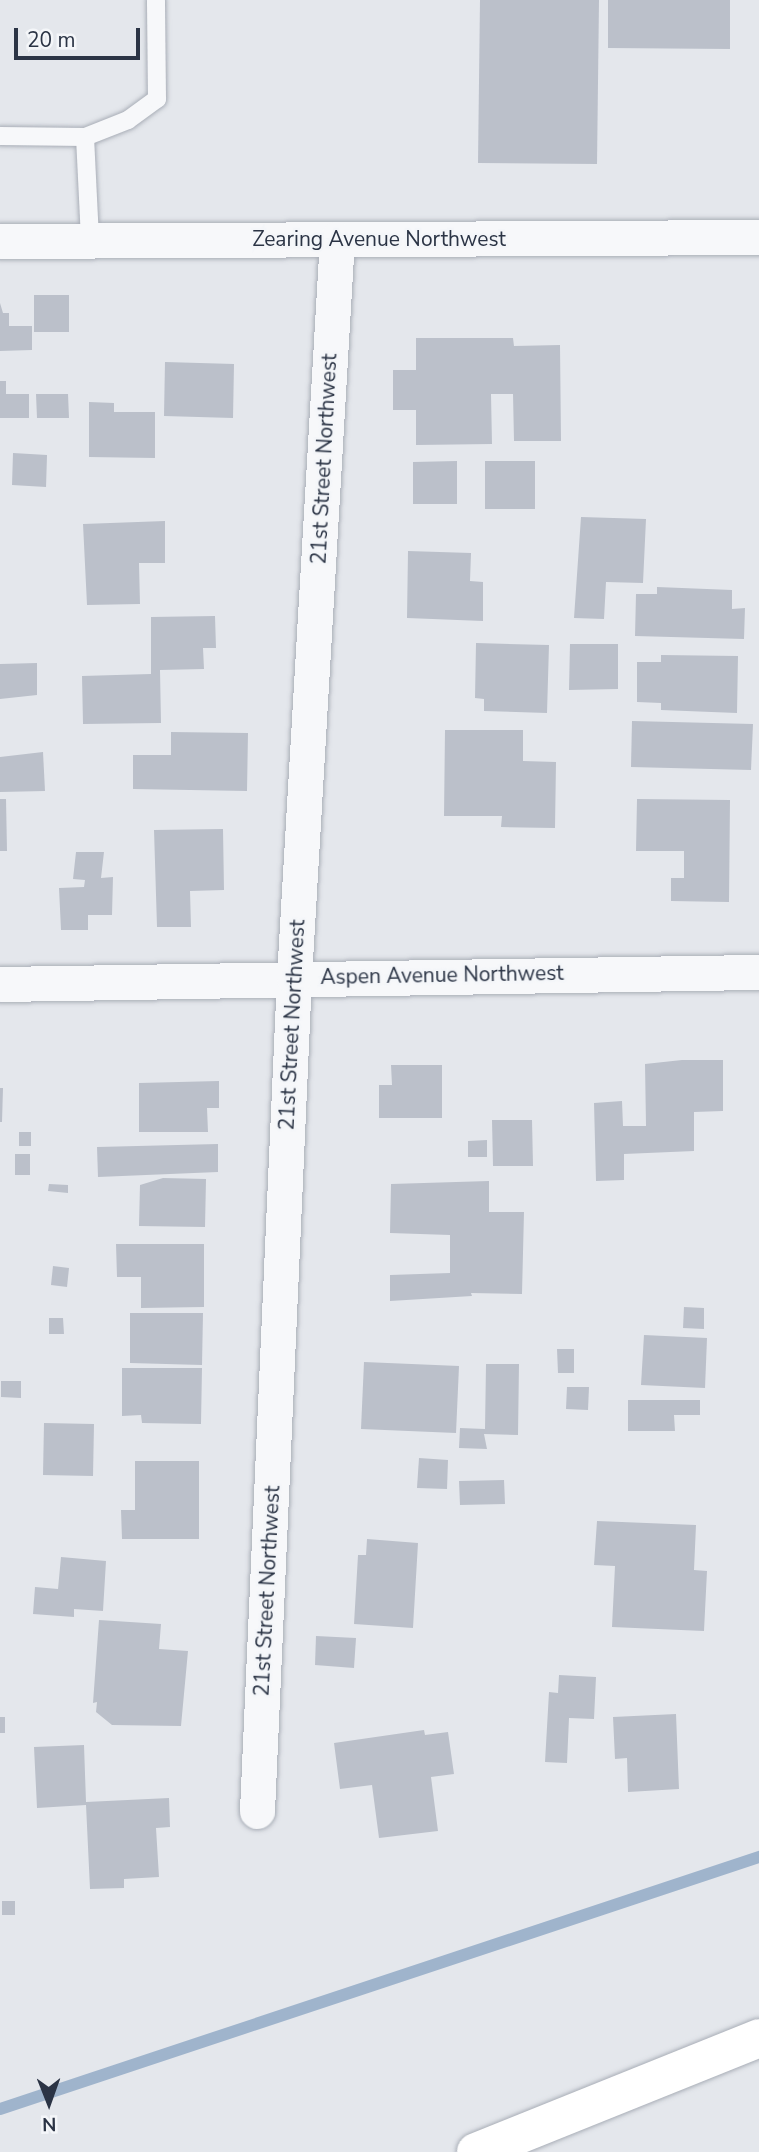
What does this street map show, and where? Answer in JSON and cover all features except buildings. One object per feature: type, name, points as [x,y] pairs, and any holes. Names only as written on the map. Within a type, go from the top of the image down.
[{"type":"highway","points":[[476,2152],[759,2038]]},
{"type":"street","name":"Zearing Avenue Northwest","points":[[0,241],[759,237]]},
{"type":"street","name":"21st Street Northwest","points":[[257,1811],[294,977],[337,239]]},
{"type":"street","name":"Aspen Avenue Northwest","points":[[0,984],[294,977],[759,972]]},
{"type":"lane","points":[[0,136],[85,136],[128,120],[157,99],[156,0]]},
{"type":"lane","points":[[85,136],[90,240]]},
{"type":"waterway","points":[[0,2109],[759,1857]]}]
